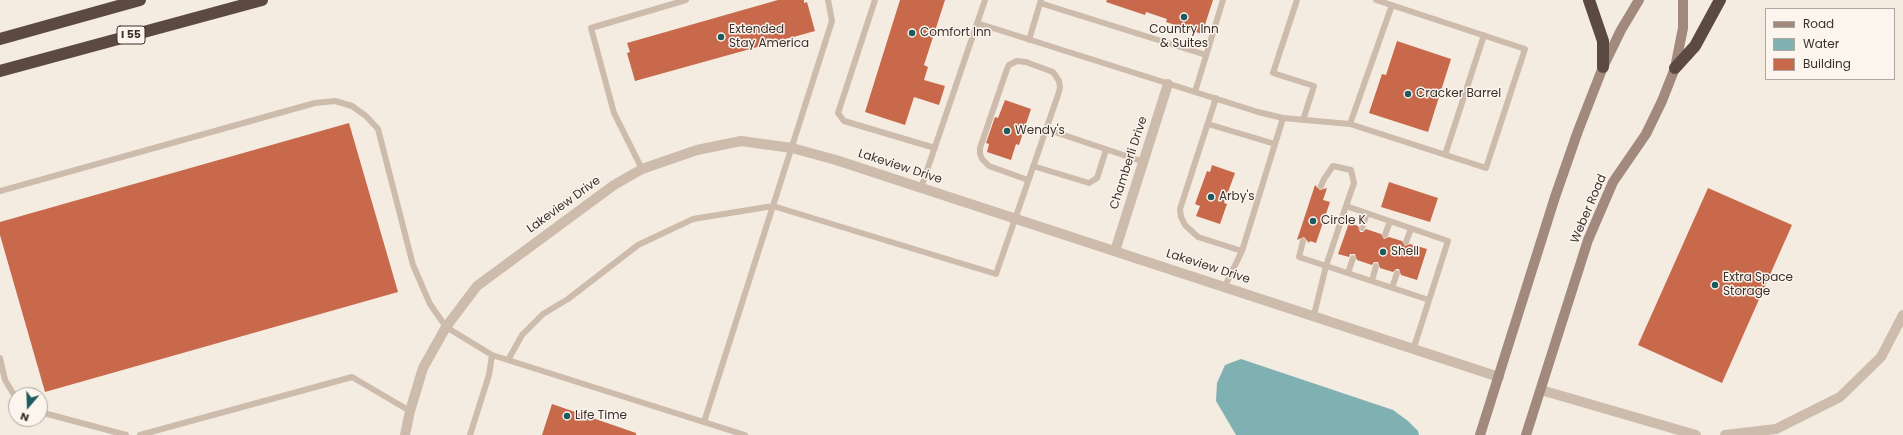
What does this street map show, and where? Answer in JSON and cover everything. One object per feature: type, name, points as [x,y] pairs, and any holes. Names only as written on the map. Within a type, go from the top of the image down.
[{"type":"highway","points":[[0,38],[140,0]]},
{"type":"highway","name":"I 55","points":[[0,71],[262,0]]},
{"type":"highway","points":[[1589,0],[1603,41],[1604,67]]},
{"type":"highway","points":[[1675,68],[1695,46],[1720,0]]},
{"type":"main road","points":[[1480,435],[1555,197],[1578,131],[1621,30],[1639,0]]},
{"type":"main road","name":"Weber Road","points":[[1526,435],[1588,240],[1613,182],[1646,134],[1662,101],[1675,68],[1683,28],[1682,0]]},
{"type":"street","name":"Chamberli Drive","points":[[1115,251],[1168,84]]},
{"type":"street","name":"Lakeview Drive","points":[[405,435],[410,410],[423,368],[446,327],[477,286],[614,185],[642,169],[697,150],[741,141],[792,148],[836,160],[1314,315],[1499,377]]},
{"type":"street","points":[[1725,435],[1776,429],[1840,397],[1881,357],[1903,315]]},
{"type":"street","points":[[1541,390],[1696,435]]},
{"type":"lane","points":[[642,169],[614,113],[591,28],[686,0]]},
{"type":"lane","points":[[704,422],[832,21],[828,0]]},
{"type":"lane","points":[[875,0],[838,113],[844,122],[935,148]]},
{"type":"lane","points":[[921,188],[985,0]]},
{"type":"lane","points":[[1195,92],[1223,0]]},
{"type":"lane","points":[[1297,0],[1273,73],[1314,86],[1303,120]]},
{"type":"lane","points":[[977,23],[1168,84],[1283,118],[1350,124],[1486,168],[1525,49],[1376,0]]},
{"type":"lane","points":[[1029,40],[1041,2],[1206,54]]},
{"type":"lane","points":[[1350,124],[1392,5]]},
{"type":"lane","points":[[1445,155],[1484,35]]},
{"type":"lane","points":[[508,360],[522,335],[543,314],[568,299],[638,245],[693,219],[774,206],[996,274],[1014,218],[1028,180],[1033,166],[1059,92],[1059,81],[1053,72],[1022,61],[1013,63],[1007,69],[980,148],[980,154],[982,159],[989,166],[1028,180]]},
{"type":"lane","points":[[1216,98],[1180,209],[1181,217],[1185,226],[1198,237],[1242,251]]},
{"type":"lane","points":[[0,192],[316,103],[335,101],[352,106],[366,116],[378,129],[413,265],[430,304],[446,327],[492,355],[745,435]]},
{"type":"lane","points":[[1225,286],[1242,251],[1283,118]]},
{"type":"lane","points":[[1208,124],[1275,144]]},
{"type":"lane","points":[[1046,129],[1144,162]]},
{"type":"lane","points":[[1033,166],[1089,183],[1097,178],[1106,150]]},
{"type":"lane","points":[[1314,315],[1326,266],[1354,183],[1351,170],[1334,166],[1324,179],[1321,186]]},
{"type":"lane","points":[[1346,206],[1448,241],[1414,348]]},
{"type":"lane","points":[[1362,228],[1367,213]]},
{"type":"lane","points":[[1386,236],[1390,221]]},
{"type":"lane","points":[[1406,242],[1411,228]]},
{"type":"lane","points":[[1303,241],[1299,257],[1430,300]]},
{"type":"lane","points":[[1348,273],[1353,258]]},
{"type":"lane","points":[[1372,281],[1376,266]]},
{"type":"lane","points":[[1392,288],[1397,273]]},
{"type":"lane","points":[[470,435],[489,375],[492,355]]},
{"type":"lane","points":[[0,358],[5,380],[9,387]]},
{"type":"lane","points":[[140,435],[352,377],[410,410]]},
{"type":"lane","points":[[48,414],[126,435]]},
{"type":"water","points":[[1241,359],[1393,410],[1408,421],[1418,431],[1419,435],[1236,435],[1216,401],[1217,383],[1225,365]]},
{"type":"building","name":"Extended Stay America","points":[[778,0],[804,0],[804,3],[807,2],[815,31],[635,81],[627,53],[630,52],[627,43]]},
{"type":"building","name":"Comfort Inn","points":[[900,0],[945,0],[924,65],[928,67],[924,80],[945,86],[939,105],[914,97],[905,125],[865,112]]},
{"type":"building","name":"Country Inn & Suites","points":[[1107,0],[1213,0],[1202,34],[1166,22],[1167,19],[1146,12],[1145,15],[1106,2]]},
{"type":"building","name":"Cracker Barrel","points":[[1397,41],[1451,59],[1428,132],[1369,113],[1382,74],[1386,75]]},
{"type":"building","name":"Wendy's","points":[[1005,100],[1031,109],[1019,145],[1016,144],[1011,160],[987,152],[989,144],[986,143],[995,117],[998,118]]},
{"type":"building","points":[[349,123],[398,292],[48,391],[48,387],[44,387],[0,235],[0,222]]},
{"type":"building","name":"Arby's","points":[[1212,165],[1235,173],[1224,203],[1227,204],[1220,224],[1196,216],[1200,206],[1195,204],[1207,171],[1210,172]]},
{"type":"building","name":"Circle K","points":[[1389,182],[1438,198],[1430,222],[1381,207]]},
{"type":"building","name":"Circle K","points":[[1315,185],[1320,190],[1327,188],[1323,200],[1330,202],[1316,243],[1310,241],[1309,243],[1304,237],[1297,240]]},
{"type":"building","name":"Extra Space Storage","points":[[1708,188],[1792,225],[1722,383],[1638,345]]},
{"type":"building","name":"Shell","points":[[1349,223],[1358,226],[1360,232],[1363,232],[1366,229],[1381,234],[1384,239],[1389,237],[1402,241],[1405,246],[1410,244],[1427,249],[1417,280],[1401,275],[1399,269],[1396,269],[1393,272],[1380,268],[1378,262],[1374,262],[1372,265],[1357,260],[1355,254],[1350,254],[1349,257],[1338,254]]},
{"type":"building","name":"Life Time","points":[[552,404],[636,433],[636,435],[542,435]]},
{"type":"place","name":"Country Inn & Suites","points":[[1184,17]]},
{"type":"place","name":"Comfort Inn","points":[[912,33]]},
{"type":"place","name":"Extended Stay America","points":[[721,37]]},
{"type":"place","name":"Cracker Barrel","points":[[1408,94]]},
{"type":"place","name":"Wendy's","points":[[1007,131]]},
{"type":"place","name":"Arby's","points":[[1211,197]]},
{"type":"place","name":"Circle K","points":[[1313,221]]},
{"type":"place","name":"Shell","points":[[1383,252]]},
{"type":"place","name":"Extra Space Storage","points":[[1715,285]]},
{"type":"place","name":"Life Time","points":[[567,416]]}]
